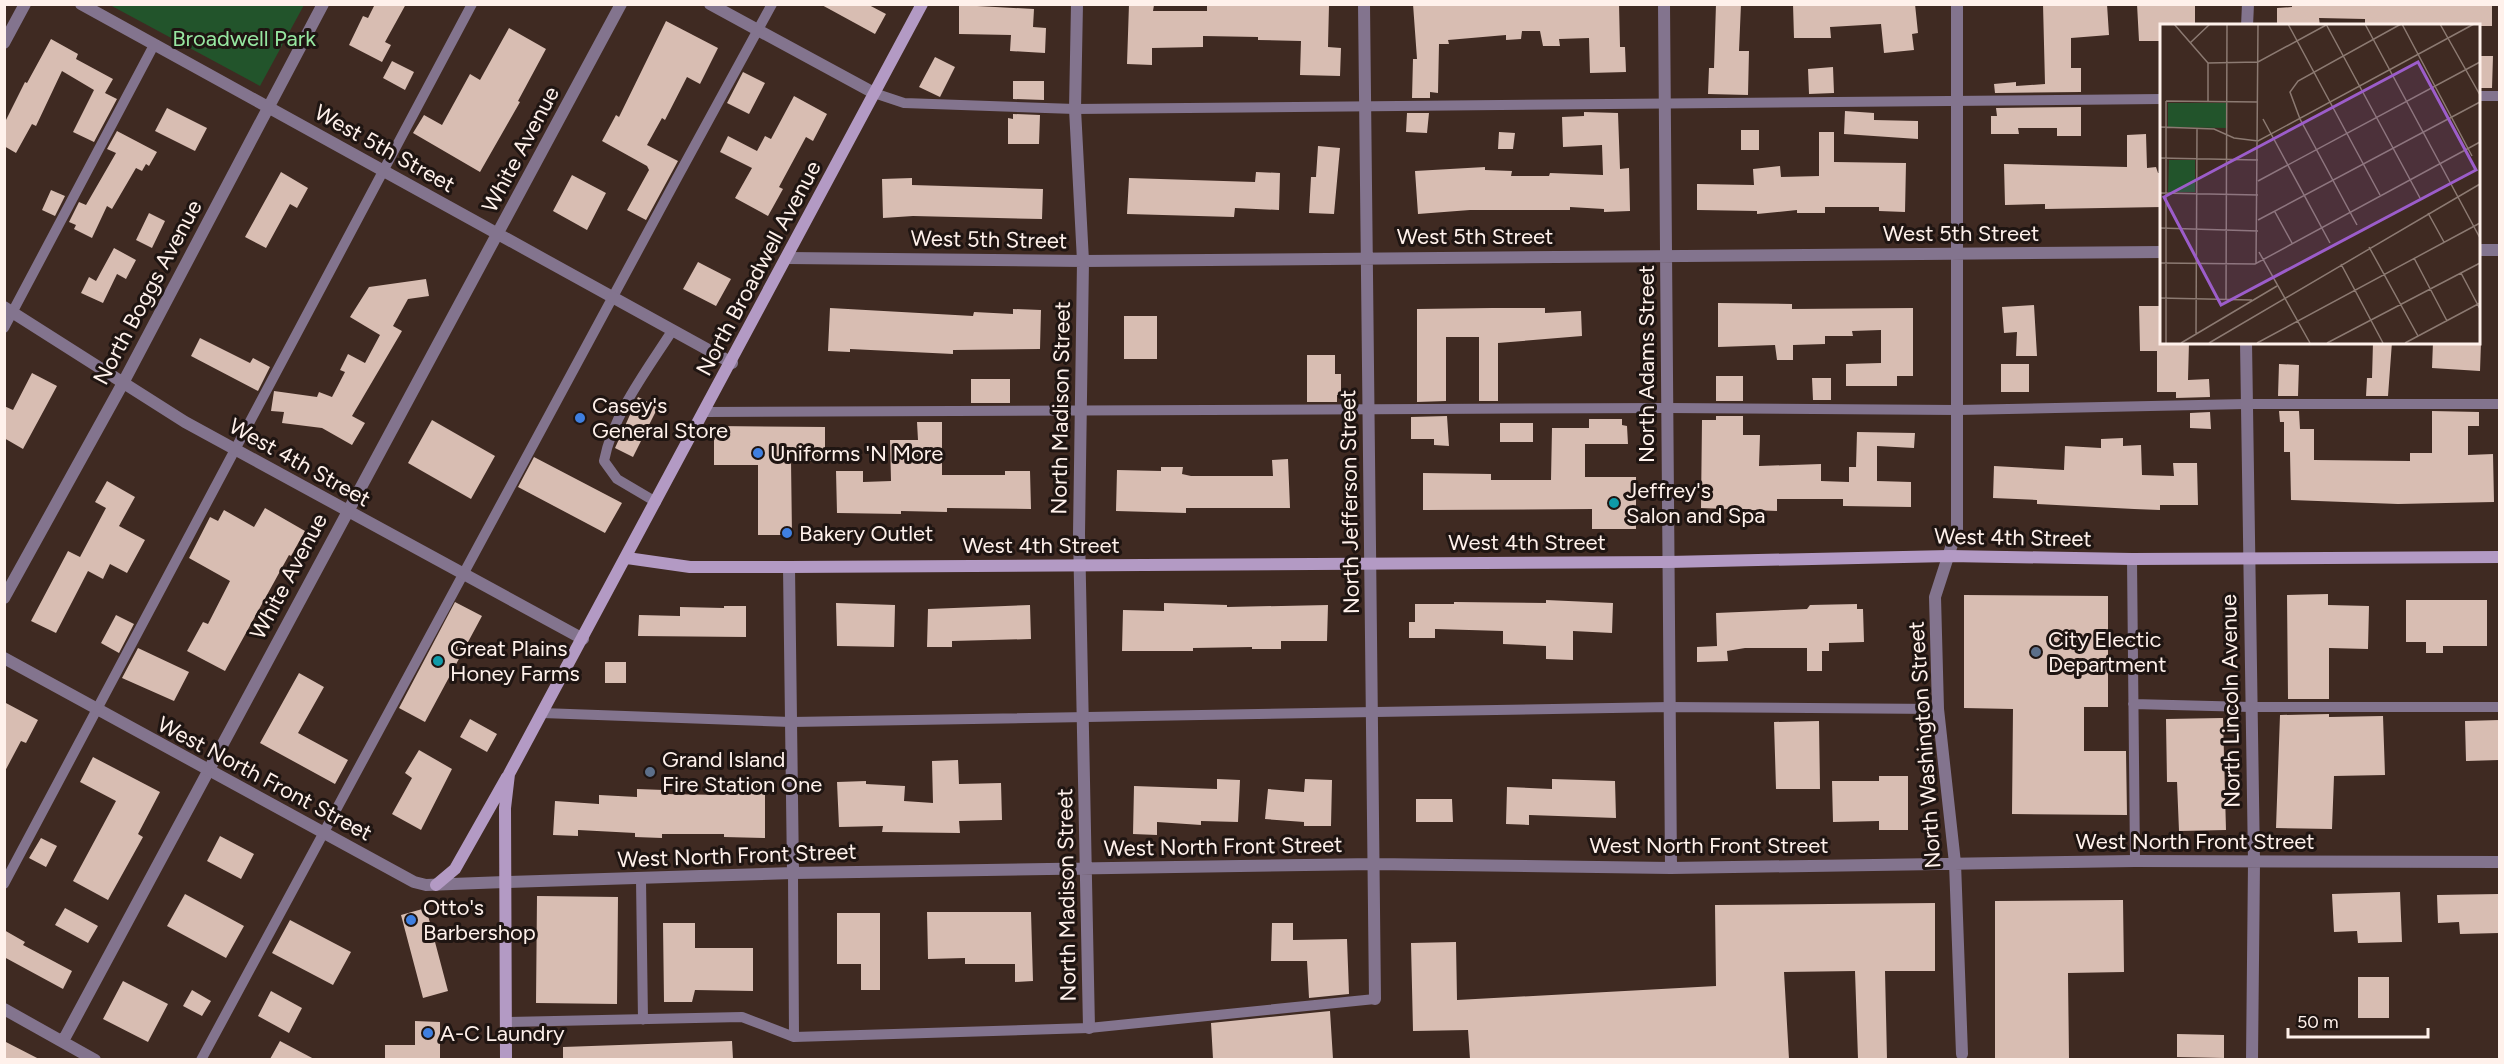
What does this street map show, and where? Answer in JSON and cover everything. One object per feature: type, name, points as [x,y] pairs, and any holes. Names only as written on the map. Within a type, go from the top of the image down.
[{"type":"main road","name":"North Broadwell Avenue","points":[[506,1059],[505,808],[509,774],[732,363],[922,4]]},
{"type":"main road","name":"West 4th Street","points":[[627,558],[690,567],[789,567],[1669,562],[1949,556],[2132,559],[2499,557]]},
{"type":"main road","points":[[436,885],[455,869],[509,774]]},
{"type":"street","points":[[4,43],[25,4]]},
{"type":"street","name":"West 5th Street","points":[[81,4],[732,363]]},
{"type":"street","name":"North Boggs Avenue","points":[[4,598],[123,383],[323,4]]},
{"type":"street","name":"White Avenue","points":[[63,1041],[347,512],[499,235],[621,4]]},
{"type":"street","points":[[710,4],[874,93]]},
{"type":"street","name":"North Madison Street","points":[[1077,4],[1075,109],[1083,261],[1080,566],[1089,1028]]},
{"type":"street","name":"North Jefferson Street","points":[[1364,4],[1375,999]]},
{"type":"street","name":"North Adams Street","points":[[1664,4],[1671,868]]},
{"type":"street","name":"North Washington Street","points":[[1956,4],[1957,529],[1935,597],[1938,709],[1955,863],[1962,1054]]},
{"type":"street","points":[[2247,24],[2248,4]]},
{"type":"street","points":[[2480,250],[2499,250]]},
{"type":"street","name":"West 5th Street","points":[[787,258],[1083,261],[2160,252]]},
{"type":"street","name":"West 4th Street","points":[[9,310],[123,383],[235,450],[583,639]]},
{"type":"street","name":"North Lincoln Avenue","points":[[2246,344],[2254,861],[2252,1059]]},
{"type":"street","points":[[789,567],[793,873]]},
{"type":"street","name":"West North Front Street","points":[[4,658],[207,771],[414,882],[436,885],[641,880],[793,873],[1375,864],[1671,868],[2135,861],[2499,862]]},
{"type":"street","points":[[4,1009],[95,1059]]},
{"type":"lane","points":[[4,884],[472,4]]},
{"type":"lane","points":[[201,1059],[772,4]]},
{"type":"lane","points":[[4,328],[9,310],[154,45]]},
{"type":"lane","points":[[874,93],[904,103],[1075,109],[2160,99]]},
{"type":"lane","points":[[2480,96],[2499,96]]},
{"type":"lane","points":[[657,502],[617,479],[604,461],[608,443],[634,391],[672,331]]},
{"type":"lane","points":[[705,412],[1667,408],[1957,410],[2246,404],[2499,404]]},
{"type":"lane","points":[[2132,559],[2135,861]]},
{"type":"lane","points":[[2133,704],[2251,707],[2499,707]]},
{"type":"lane","points":[[542,713],[791,722],[1670,707],[1938,709]]},
{"type":"lane","points":[[793,873],[794,1037]]},
{"type":"lane","points":[[641,880],[644,1020]]},
{"type":"lane","points":[[506,1022],[742,1017],[794,1037],[1089,1028],[1375,999]]},
{"type":"green space","name":"Broadwell Park","points":[[304,4],[260,86],[110,5]]},
{"type":"building","points":[[375,4],[406,4],[385,42],[391,45],[382,62],[349,45],[363,16],[368,18]]},
{"type":"building","points":[[820,4],[867,4],[886,14],[875,34]]},
{"type":"building","points":[[1129,4],[1154,5],[1153,11],[1207,11],[1207,4],[1329,5],[1328,47],[1341,48],[1340,76],[1300,75],[1301,41],[1258,40],[1258,37],[1203,36],[1203,47],[1152,48],[1152,65],[1127,64]]},
{"type":"building","points":[[1413,4],[1619,4],[1620,47],[1625,47],[1626,72],[1590,73],[1589,38],[1559,39],[1560,46],[1543,46],[1540,31],[1522,31],[1521,39],[1506,40],[1506,35],[1448,40],[1449,44],[1439,44],[1438,93],[1430,92],[1430,98],[1412,98],[1413,59],[1417,59]]},
{"type":"building","points":[[1716,4],[1741,4],[1739,51],[1749,51],[1748,95],[1708,94],[1709,68],[1714,68]]},
{"type":"building","points":[[1793,4],[1915,4],[1918,33],[1912,34],[1914,50],[1884,53],[1881,24],[1830,27],[1831,38],[1794,38]]},
{"type":"building","points":[[2043,4],[2107,4],[2109,35],[2071,38],[2071,68],[2081,68],[2081,92],[1995,93],[1994,84],[2016,82],[2016,86],[2045,84]]},
{"type":"building","points":[[2137,4],[2195,4],[2195,24],[2160,24],[2160,41],[2139,41]]},
{"type":"building","points":[[2292,4],[2492,4],[2492,26],[2480,26],[2480,24],[2365,24],[2365,19],[2319,18],[2320,24],[2277,24],[2277,8],[2292,7]]},
{"type":"building","points":[[959,5],[1034,9],[1033,27],[1046,28],[1045,53],[1010,51],[1011,35],[959,34]]},
{"type":"building","points":[[666,21],[718,48],[700,84],[687,77],[665,120],[662,118],[647,145],[678,161],[646,220],[627,210],[649,170],[647,166],[602,141],[616,115],[619,117]]},
{"type":"building","points":[[509,28],[546,49],[518,101],[520,102],[480,172],[413,133],[424,115],[442,125],[470,74],[480,80]]},
{"type":"building","points":[[51,39],[78,54],[76,59],[113,79],[105,93],[117,99],[94,142],[73,132],[94,90],[62,71],[36,126],[32,124],[16,153],[4,146],[4,124],[25,82],[27,83]]},
{"type":"building","points":[[2480,56],[2493,56],[2492,88],[2480,88]]},
{"type":"building","points":[[935,57],[955,67],[940,97],[919,87]]},
{"type":"building","points":[[392,61],[414,72],[405,90],[383,78]]},
{"type":"building","points":[[1833,67],[1834,93],[1809,94],[1808,69]]},
{"type":"building","points":[[743,72],[765,83],[749,114],[727,103]]},
{"type":"building","points":[[1013,81],[1044,81],[1044,100],[1013,99]]},
{"type":"building","points":[[794,96],[827,114],[813,141],[806,137],[779,187],[783,189],[768,216],[735,198],[752,168],[720,152],[728,136],[757,151],[765,136],[771,139]]},
{"type":"building","points":[[2081,107],[2081,136],[2057,136],[2057,128],[2018,128],[2019,134],[1991,134],[1991,116],[1997,116],[1996,108]]},
{"type":"building","points":[[167,108],[207,128],[195,151],[155,131]]},
{"type":"building","points":[[1845,111],[1874,113],[1874,120],[1918,121],[1918,139],[1844,134]]},
{"type":"building","points":[[1584,112],[1618,113],[1620,169],[1629,168],[1630,211],[1604,212],[1604,209],[1570,207],[1570,210],[1470,210],[1418,214],[1415,171],[1485,167],[1485,170],[1512,171],[1511,176],[1549,176],[1550,173],[1603,175],[1602,145],[1563,147],[1562,117],[1584,116]]},
{"type":"building","points":[[1407,113],[1429,113],[1427,133],[1406,132]]},
{"type":"building","points":[[1013,114],[1040,115],[1039,144],[1008,144],[1008,118],[1013,119]]},
{"type":"building","points":[[1741,130],[1759,130],[1759,150],[1741,150]]},
{"type":"building","points":[[117,131],[157,152],[149,166],[146,164],[142,171],[136,168],[112,209],[107,206],[92,238],[74,229],[76,225],[69,222],[79,202],[86,205],[116,153],[107,149]]},
{"type":"building","points":[[1499,132],[1515,133],[1513,149],[1498,149]]},
{"type":"building","points":[[1819,132],[1834,132],[1834,162],[1906,163],[1905,212],[1879,211],[1879,207],[1825,207],[1825,213],[1797,213],[1797,210],[1757,214],[1757,211],[1697,210],[1697,184],[1754,185],[1753,169],[1780,166],[1781,177],[1819,176]]},
{"type":"building","points":[[2146,134],[2147,168],[2156,167],[2160,173],[2160,207],[2045,209],[2045,204],[2005,205],[2004,164],[2127,167],[2127,135]]},
{"type":"building","points":[[1318,146],[1340,148],[1334,214],[1309,213],[1311,177],[1316,177]]},
{"type":"building","points":[[281,172],[308,188],[297,208],[290,204],[266,248],[245,237]]},
{"type":"building","points":[[1256,172],[1280,173],[1279,210],[1235,208],[1234,217],[1127,214],[1129,178],[1255,182]]},
{"type":"building","points":[[572,175],[606,193],[587,230],[553,211]]},
{"type":"building","points":[[912,178],[912,185],[1043,189],[1042,219],[913,216],[883,218],[882,179]]},
{"type":"building","points":[[51,190],[65,196],[55,216],[42,210]]},
{"type":"building","points":[[149,213],[165,221],[152,248],[136,240]]},
{"type":"building","points":[[114,248],[136,260],[126,279],[117,274],[103,303],[81,293],[89,277],[96,281]]},
{"type":"building","points":[[698,262],[731,279],[716,306],[683,289]]},
{"type":"building","points":[[426,279],[429,296],[408,299],[393,326],[402,331],[352,416],[365,423],[352,445],[322,428],[282,423],[284,412],[271,411],[274,391],[317,397],[319,392],[332,397],[345,372],[340,370],[348,354],[365,363],[380,335],[350,317],[369,287]]},
{"type":"building","points":[[1718,303],[1792,304],[1792,309],[1913,308],[1913,376],[1897,376],[1897,386],[1846,386],[1846,364],[1881,363],[1881,330],[1852,331],[1853,336],[1825,336],[1825,344],[1793,345],[1793,360],[1777,360],[1775,345],[1718,347]]},
{"type":"building","points":[[2034,305],[2037,356],[2016,356],[2017,332],[2004,333],[2002,307]]},
{"type":"building","points":[[2139,306],[2160,306],[2160,344],[2189,344],[2188,380],[2209,379],[2210,397],[2176,398],[2176,392],[2157,392],[2157,351],[2140,351]]},
{"type":"building","points":[[830,308],[973,316],[974,312],[1013,314],[1013,309],[1041,310],[1040,349],[953,350],[953,354],[850,349],[850,352],[828,351]]},
{"type":"building","points":[[1545,308],[1545,313],[1581,311],[1582,336],[1498,343],[1498,401],[1479,401],[1479,337],[1446,337],[1446,401],[1417,402],[1417,309]]},
{"type":"building","points":[[1124,316],[1157,316],[1157,359],[1124,359]]},
{"type":"building","points":[[200,338],[250,363],[253,358],[270,367],[258,391],[191,356]]},
{"type":"building","points":[[2481,342],[2480,371],[2432,368],[2433,344],[2480,344]]},
{"type":"building","points":[[2373,344],[2392,344],[2388,396],[2366,396],[2367,378],[2372,378]]},
{"type":"building","points":[[1307,355],[1335,355],[1335,374],[1341,374],[1341,395],[1337,395],[1337,402],[1307,402]]},
{"type":"building","points":[[2001,364],[2029,364],[2029,392],[2001,392]]},
{"type":"building","points":[[2279,364],[2299,365],[2298,396],[2278,396]]},
{"type":"building","points":[[32,373],[57,386],[23,449],[4,438],[4,406],[13,410]]},
{"type":"building","points":[[1716,376],[1743,376],[1743,401],[1716,401]]},
{"type":"building","points":[[1812,378],[1831,378],[1831,400],[1813,400]]},
{"type":"building","points":[[971,379],[1010,379],[1010,403],[971,403]]},
{"type":"building","points":[[638,397],[658,407],[633,457],[615,448]]},
{"type":"building","points":[[2279,411],[2299,411],[2300,429],[2314,429],[2314,460],[2410,461],[2410,453],[2432,453],[2432,411],[2479,412],[2479,426],[2468,426],[2468,455],[2493,454],[2494,502],[2398,504],[2291,500],[2290,452],[2284,452],[2284,422],[2280,422]]},
{"type":"building","points":[[2210,412],[2211,429],[2190,428],[2190,413]]},
{"type":"building","points":[[1447,416],[1449,446],[1434,445],[1434,439],[1411,439],[1411,417]]},
{"type":"building","points":[[1716,416],[1743,416],[1743,435],[1760,435],[1759,466],[1821,464],[1821,481],[1849,482],[1849,467],[1856,467],[1857,432],[1915,433],[1914,448],[1877,446],[1877,481],[1911,482],[1911,507],[1843,506],[1843,499],[1777,499],[1777,511],[1701,508],[1702,420],[1716,420]]},
{"type":"building","points":[[1589,419],[1622,419],[1622,425],[1627,426],[1628,444],[1585,444],[1585,477],[1636,477],[1636,529],[1592,529],[1592,509],[1423,510],[1423,473],[1491,474],[1491,480],[1551,480],[1552,428],[1589,428]]},
{"type":"building","points":[[432,420],[495,456],[471,499],[408,463]]},
{"type":"building","points":[[917,422],[942,422],[942,475],[1005,475],[1005,471],[1030,471],[1031,509],[947,508],[947,512],[837,513],[836,471],[863,471],[863,482],[891,481],[890,440],[918,440]]},
{"type":"building","points":[[1500,423],[1533,423],[1533,442],[1500,442]]},
{"type":"building","points":[[714,426],[825,427],[825,461],[791,461],[792,535],[758,535],[758,465],[714,465]]},
{"type":"building","points":[[2123,438],[2123,446],[2141,445],[2142,475],[2174,476],[2173,463],[2197,463],[2198,505],[2160,505],[2160,510],[2037,504],[2037,500],[1993,498],[1994,466],[2064,470],[2065,446],[2101,448],[2101,439]]},
{"type":"building","points":[[534,457],[622,503],[605,533],[518,487]]},
{"type":"building","points":[[1288,459],[1290,508],[1186,508],[1186,513],[1116,511],[1117,470],[1161,471],[1161,467],[1183,467],[1182,474],[1191,476],[1273,476],[1272,460]]},
{"type":"building","points":[[107,481],[135,497],[119,526],[145,540],[127,573],[110,564],[103,579],[88,571],[56,633],[31,621],[68,551],[80,557],[106,508],[95,502]]},
{"type":"building","points":[[265,508],[305,531],[291,556],[289,555],[225,671],[187,651],[203,622],[208,624],[230,581],[189,558],[210,517],[218,521],[224,510],[254,527]]},
{"type":"building","points":[[2328,594],[2328,605],[2369,606],[2368,649],[2329,648],[2329,699],[2288,699],[2287,595]]},
{"type":"building","name":"City Electic Department","points":[[1964,595],[2108,596],[2108,707],[2084,707],[2084,751],[2126,751],[2127,815],[2012,814],[2013,709],[1964,708]]},
{"type":"building","points":[[1546,600],[1613,603],[1612,633],[1573,631],[1573,660],[1546,659],[1546,646],[1503,644],[1503,631],[1435,629],[1435,638],[1409,638],[1409,622],[1415,622],[1415,604],[1546,603]]},
{"type":"building","points":[[2406,600],[2487,600],[2487,646],[2443,646],[2443,653],[2426,653],[2426,642],[2406,642]]},
{"type":"building","name":"Great Plains Honey Farms","points":[[455,602],[482,616],[425,722],[399,708]]},
{"type":"building","points":[[836,603],[895,605],[894,647],[837,646]]},
{"type":"building","points":[[1164,603],[1227,605],[1227,607],[1328,605],[1327,641],[1281,641],[1281,649],[1252,649],[1252,647],[1193,648],[1193,651],[1122,651],[1123,610],[1164,611]]},
{"type":"building","points":[[1857,604],[1857,609],[1863,609],[1864,642],[1829,643],[1829,651],[1822,651],[1822,671],[1807,671],[1807,648],[1745,648],[1727,651],[1728,661],[1697,662],[1697,647],[1717,646],[1716,613],[1807,609],[1810,605]]},
{"type":"building","points":[[1030,605],[1031,639],[952,641],[952,647],[927,647],[928,609]]},
{"type":"building","points":[[724,606],[746,606],[746,637],[638,636],[639,615],[680,616],[680,607],[724,608]]},
{"type":"building","points":[[116,615],[134,624],[119,653],[101,643]]},
{"type":"building","points":[[138,648],[189,672],[174,701],[122,678]]},
{"type":"building","points":[[605,662],[626,662],[626,683],[605,683]]},
{"type":"building","points":[[299,673],[324,687],[298,733],[348,760],[335,784],[260,743]]},
{"type":"building","points":[[4,702],[38,720],[26,743],[21,741],[4,773]]},
{"type":"building","points":[[2329,714],[2329,717],[2383,716],[2385,775],[2334,776],[2332,829],[2276,828],[2280,715]]},
{"type":"building","points":[[2223,718],[2226,830],[2179,831],[2177,782],[2167,782],[2166,719]]},
{"type":"building","points":[[470,719],[497,734],[487,752],[460,737]]},
{"type":"building","points":[[2499,720],[2499,760],[2466,761],[2465,721]]},
{"type":"building","points":[[1819,721],[1820,789],[1776,789],[1774,722]]},
{"type":"building","points":[[419,750],[452,769],[421,830],[392,814],[412,778],[405,773]]},
{"type":"building","points":[[93,757],[160,792],[138,834],[143,837],[108,900],[73,881],[116,801],[80,782]]},
{"type":"building","points":[[958,760],[959,784],[1001,783],[1002,820],[959,821],[960,833],[882,832],[883,826],[839,827],[837,782],[866,781],[866,784],[905,786],[904,801],[933,803],[932,761]]},
{"type":"building","points":[[1879,776],[1908,776],[1908,830],[1879,830],[1879,821],[1833,822],[1832,781],[1879,781]]},
{"type":"building","points":[[1217,779],[1240,780],[1238,822],[1201,821],[1201,825],[1157,822],[1157,835],[1133,834],[1134,786],[1217,789]]},
{"type":"building","points":[[1305,779],[1332,780],[1331,826],[1304,826],[1304,822],[1265,819],[1268,789],[1304,792]]},
{"type":"building","points":[[1552,779],[1615,781],[1616,818],[1529,815],[1529,825],[1506,824],[1507,787],[1552,789]]},
{"type":"building","points":[[725,784],[765,784],[765,838],[724,837],[724,834],[662,834],[662,838],[635,837],[635,833],[578,830],[578,836],[553,835],[555,801],[599,804],[599,795],[637,797],[637,789],[664,790],[664,794],[724,795]]},
{"type":"building","points":[[1416,799],[1452,799],[1453,822],[1416,822]]},
{"type":"building","points":[[220,836],[254,854],[241,879],[207,861]]},
{"type":"building","points":[[41,838],[57,846],[46,867],[29,858]]},
{"type":"building","points":[[2400,892],[2402,942],[2358,943],[2357,931],[2334,932],[2332,894]]},
{"type":"building","points":[[185,894],[244,926],[226,958],[167,926]]},
{"type":"building","points":[[2499,894],[2499,933],[2460,934],[2459,922],[2438,923],[2437,895]]},
{"type":"building","points":[[537,896],[618,897],[617,1004],[536,1003]]},
{"type":"building","points":[[2123,900],[2124,972],[2068,973],[2069,1059],[1995,1059],[1995,901]]},
{"type":"building","points":[[1935,903],[1935,971],[1885,971],[1887,1059],[1858,1059],[1855,971],[1784,972],[1789,1059],[1470,1059],[1468,1030],[1413,1031],[1411,943],[1456,942],[1457,1000],[1716,986],[1715,905]]},
{"type":"building","points":[[65,908],[98,926],[88,943],[55,925]]},
{"type":"building","points":[[426,908],[448,991],[423,998],[401,915]]},
{"type":"building","points":[[927,912],[1031,912],[1033,981],[1015,982],[1015,964],[965,964],[965,958],[928,959]]},
{"type":"building","points":[[837,913],[880,913],[880,990],[861,990],[861,964],[837,964]]},
{"type":"building","points":[[290,920],[351,952],[333,985],[272,953]]},
{"type":"building","points":[[663,923],[695,923],[695,948],[753,948],[753,991],[695,990],[692,1002],[664,1002]]},
{"type":"building","points":[[1272,923],[1293,923],[1293,940],[1347,939],[1349,994],[1309,998],[1307,961],[1271,961]]},
{"type":"building","points":[[4,930],[25,942],[23,945],[72,971],[63,989],[4,957]]},
{"type":"building","points":[[2358,977],[2389,977],[2389,1018],[2358,1018]]},
{"type":"building","points":[[123,981],[168,1004],[148,1042],[103,1019]]},
{"type":"building","points":[[192,990],[211,1001],[202,1016],[183,1006]]},
{"type":"building","points":[[271,991],[302,1008],[289,1033],[258,1016]]},
{"type":"building","points":[[1330,1011],[1333,1059],[1213,1059],[1211,1023]]},
{"type":"building","name":"A-C Laundry","points":[[415,1021],[440,1022],[440,1059],[385,1059],[385,1045],[415,1045]]},
{"type":"building","points":[[2177,1034],[2224,1035],[2224,1058],[2177,1057]]},
{"type":"building","points":[[4,1041],[39,1059],[4,1059]]},
{"type":"building","points":[[280,1041],[314,1059],[270,1059]]},
{"type":"building","points":[[732,1041],[733,1059],[563,1059],[563,1047]]},
{"type":"place","name":"Casey's General Store","points":[[580,418]]},
{"type":"place","name":"Uniforms 'N More","points":[[758,453]]},
{"type":"place","name":"Jeffrey's Salon and Spa","points":[[1614,503]]},
{"type":"place","name":"Bakery Outlet","points":[[787,533]]},
{"type":"place","name":"City Electic Department","points":[[2036,652]]},
{"type":"place","name":"Great Plains Honey Farms","points":[[438,661]]},
{"type":"place","name":"Grand Island Fire Station One","points":[[650,772]]},
{"type":"place","name":"Otto's Barbershop","points":[[411,920]]},
{"type":"place","name":"A-C Laundry","points":[[428,1033]]}]
